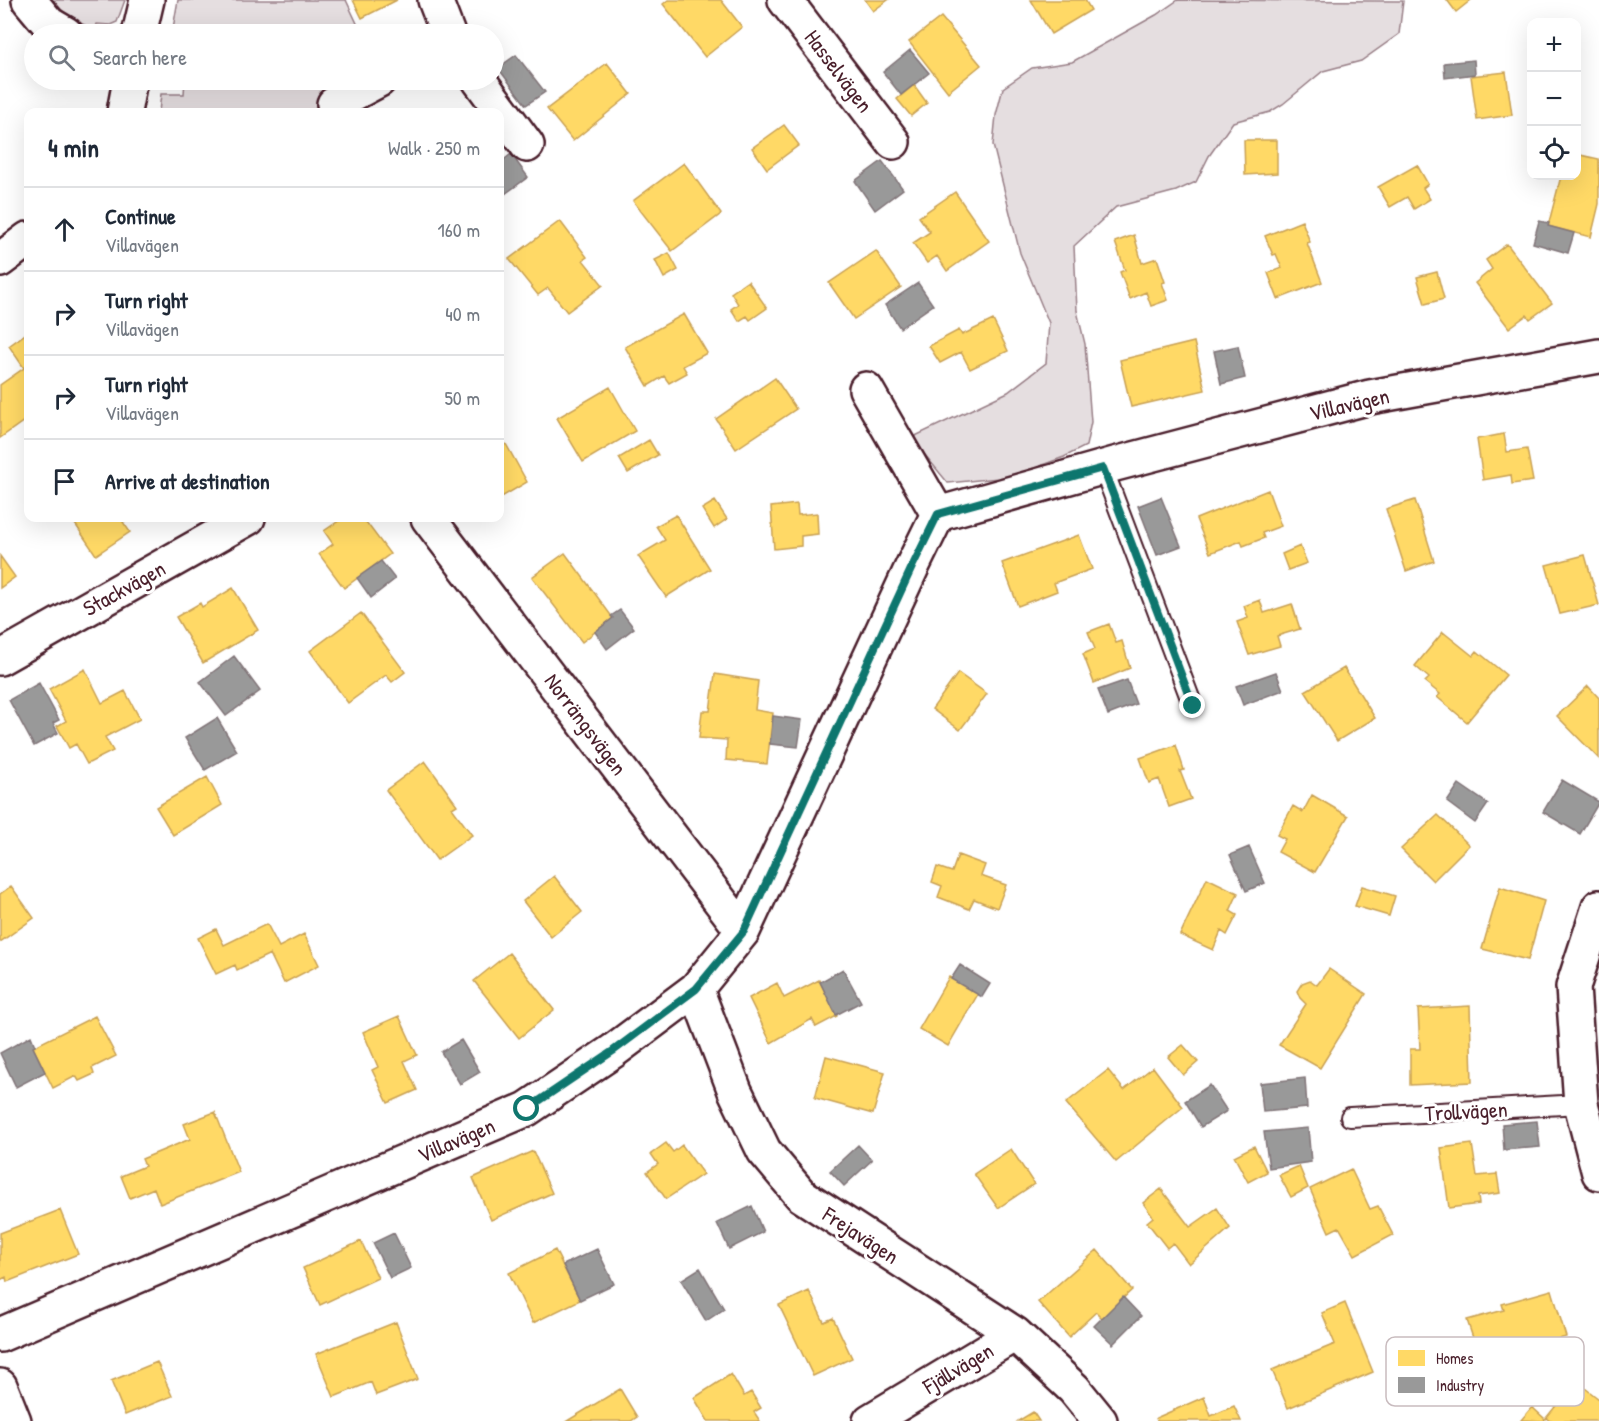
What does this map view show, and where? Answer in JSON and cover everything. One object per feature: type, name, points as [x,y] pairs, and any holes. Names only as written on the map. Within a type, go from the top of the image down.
[{"type":"street","points":[[29,0],[49,24]]},
{"type":"street","points":[[141,24],[147,0]]},
{"type":"street","points":[[435,0],[444,24]]},
{"type":"street","name":"Hasselvägen","points":[[785,0],[893,141]]},
{"type":"street","points":[[125,108],[128,90]]},
{"type":"street","points":[[334,104],[360,90]]},
{"type":"street","points":[[486,90],[500,108]]},
{"type":"street","points":[[504,114],[526,144]]},
{"type":"street","points":[[0,260],[24,242]]},
{"type":"street","name":"Villavägen","points":[[0,1335],[527,1109],[613,1051],[696,989],[744,931],[938,514],[1370,397],[1599,356]]},
{"type":"street","points":[[866,389],[938,514]]},
{"type":"street","name":"Stackvägen","points":[[0,658],[241,522]]},
{"type":"street","name":"Norrängsvägen","points":[[431,522],[744,931]]},
{"type":"street","points":[[1599,907],[1573,987],[1581,1104],[1599,1173]]},
{"type":"street","name":"Frejavägen","points":[[696,989],[735,1091],[764,1151],[801,1195],[1015,1334],[1074,1389],[1100,1421]]},
{"type":"street","name":"Fjällvägen","points":[[870,1421],[1015,1334]]},
{"type":"street","points":[[0,1386],[14,1421]]},
{"type":"lane","points":[[1103,468],[1193,706]]},
{"type":"lane","name":"Trollvägen","points":[[1350,1117],[1581,1104]]},
{"type":"shaded area","points":[[53,0],[125,0],[117,22],[112,24],[83,24],[68,17]]},
{"type":"shaded area","points":[[178,0],[346,0],[357,24],[174,24]]},
{"type":"shaded area","points":[[1178,0],[1403,1],[1399,34],[1361,61],[1323,71],[1270,112],[1233,122],[1209,156],[1196,182],[1176,191],[1116,207],[1074,246],[1077,311],[1085,344],[1091,422],[1086,446],[1064,457],[1009,477],[948,483],[911,438],[1008,392],[1046,363],[1049,323],[1020,253],[993,145],[996,115],[1003,88],[1032,68],[1072,62],[1156,15]]},
{"type":"shaded area","points":[[184,90],[332,90],[319,97],[323,108],[159,108],[161,94],[184,94]]},
{"type":"building: Homes","points":[[353,0],[397,0],[362,18]]},
{"type":"building: Homes","points":[[668,0],[721,0],[742,27],[705,57],[663,4]]},
{"type":"building: Homes","points":[[865,0],[888,0],[873,11]]},
{"type":"building: Homes","points":[[1031,0],[1085,0],[1091,10],[1051,34]]},
{"type":"building: Homes","points":[[1447,0],[1471,0],[1456,12]]},
{"type":"building: Homes","points":[[941,17],[981,65],[948,92],[909,42]]},
{"type":"building: Homes","points":[[607,63],[631,94],[573,141],[547,109]]},
{"type":"building: Homes","points":[[1506,72],[1512,115],[1477,120],[1471,76]]},
{"type":"building: Homes","points":[[914,85],[927,103],[911,116],[897,99]]},
{"type":"building: Homes","points":[[784,125],[799,145],[767,169],[752,148]]},
{"type":"building: Homes","points":[[1244,140],[1277,140],[1277,173],[1245,175]]},
{"type":"building: Homes","points":[[1581,155],[1599,159],[1599,204],[1591,237],[1548,226],[1560,180],[1581,180]]},
{"type":"building: Homes","points":[[684,163],[721,214],[672,251],[633,201]]},
{"type":"building: Homes","points":[[1417,165],[1428,184],[1423,188],[1430,199],[1414,209],[1407,197],[1390,207],[1378,187]]},
{"type":"building: Homes","points":[[955,192],[989,241],[947,271],[937,256],[927,263],[913,243],[930,232],[919,217]]},
{"type":"building: Homes","points":[[560,221],[587,257],[583,260],[603,285],[567,312],[548,288],[538,295],[509,259]]},
{"type":"building: Homes","points":[[1302,221],[1310,242],[1307,243],[1322,282],[1278,299],[1268,273],[1282,268],[1276,254],[1273,255],[1265,236]]},
{"type":"building: Homes","points":[[1134,235],[1142,263],[1157,258],[1168,300],[1151,306],[1146,292],[1130,299],[1120,272],[1125,270],[1115,242]]},
{"type":"building: Homes","points":[[1507,244],[1552,303],[1530,319],[1527,315],[1509,328],[1475,283],[1492,269],[1486,260]]},
{"type":"building: Homes","points":[[876,251],[901,287],[854,319],[829,283]]},
{"type":"building: Homes","points":[[669,253],[678,270],[664,278],[655,260]]},
{"type":"building: Homes","points":[[1437,272],[1444,299],[1425,304],[1417,277]]},
{"type":"building: Homes","points":[[748,281],[767,308],[750,320],[747,316],[739,321],[731,309],[738,304],[731,293]]},
{"type":"building: Homes","points":[[684,314],[707,353],[683,366],[687,373],[669,383],[664,376],[648,386],[625,347]]},
{"type":"building: Homes","points":[[993,320],[1008,351],[970,369],[961,352],[940,363],[929,346],[959,330],[962,335]]},
{"type":"building: Homes","points":[[24,335],[24,368],[9,346]]},
{"type":"building: Homes","points":[[1194,342],[1205,390],[1131,407],[1120,360]]},
{"type":"building: Homes","points":[[24,368],[24,421],[0,438],[0,385]]},
{"type":"building: Homes","points":[[775,378],[796,409],[736,449],[716,419]]},
{"type":"building: Homes","points":[[610,387],[635,431],[583,462],[557,418]]},
{"type":"building: Homes","points":[[1504,434],[1507,452],[1527,449],[1533,481],[1512,484],[1511,475],[1483,480],[1477,439]]},
{"type":"building: Homes","points":[[649,440],[658,455],[628,473],[619,458]]},
{"type":"building: Homes","points":[[506,444],[527,482],[504,496],[504,445]]},
{"type":"building: Homes","points":[[1268,490],[1281,526],[1262,533],[1264,538],[1243,546],[1241,541],[1210,553],[1196,519]]},
{"type":"building: Homes","points":[[1415,500],[1434,561],[1406,571],[1386,509]]},
{"type":"building: Homes","points":[[715,501],[727,519],[714,528],[702,509]]},
{"type":"building: Homes","points":[[797,504],[798,515],[817,513],[818,534],[801,536],[801,546],[774,549],[771,507]]},
{"type":"building: Homes","points":[[676,515],[710,569],[666,597],[638,556],[665,540],[656,526]]},
{"type":"building: Homes","points":[[74,522],[123,522],[130,532],[96,555]]},
{"type":"building: Homes","points":[[337,522],[366,522],[390,554],[344,588],[319,554],[333,544],[324,531]]},
{"type":"building: Homes","points":[[1079,535],[1092,569],[1054,583],[1057,591],[1018,606],[1002,563]]},
{"type":"building: Homes","points":[[1300,546],[1307,563],[1288,570],[1282,554]]},
{"type":"building: Homes","points":[[565,553],[613,618],[582,642],[532,577]]},
{"type":"building: Homes","points":[[1585,555],[1599,605],[1560,614],[1546,565]]},
{"type":"building: Homes","points":[[0,556],[15,577],[0,588]]},
{"type":"building: Homes","points":[[233,588],[258,630],[203,663],[176,617],[200,603],[202,607]]},
{"type":"building: Homes","points":[[1260,600],[1264,613],[1292,604],[1300,629],[1277,636],[1280,646],[1249,655],[1237,622],[1248,618],[1244,606]]},
{"type":"building: Homes","points":[[361,613],[405,672],[392,682],[386,675],[348,703],[310,651]]},
{"type":"building: Homes","points":[[1109,624],[1116,643],[1122,641],[1130,668],[1094,683],[1083,654],[1095,649],[1088,632]]},
{"type":"building: Homes","points":[[1443,632],[1473,656],[1477,651],[1506,675],[1467,722],[1437,697],[1440,694],[1425,682],[1429,678],[1415,666]]},
{"type":"building: Homes","points":[[1344,668],[1375,718],[1337,741],[1305,691]]},
{"type":"building: Homes","points":[[85,669],[102,703],[125,691],[140,719],[105,737],[113,751],[87,764],[76,744],[69,748],[57,726],[66,721],[49,689]]},
{"type":"building: Homes","points":[[958,673],[987,694],[960,730],[932,709]]},
{"type":"building: Homes","points":[[715,674],[758,681],[755,710],[773,713],[767,764],[726,760],[727,740],[699,738],[702,711],[710,711]]},
{"type":"building: Homes","points":[[1588,686],[1599,698],[1599,759],[1557,716]]},
{"type":"building: Homes","points":[[1176,745],[1184,770],[1180,771],[1191,799],[1169,807],[1159,779],[1149,783],[1140,758]]},
{"type":"building: Homes","points":[[425,761],[457,805],[452,808],[472,835],[437,860],[386,790]]},
{"type":"building: Homes","points":[[207,777],[222,805],[173,835],[156,807]]},
{"type":"building: Homes","points":[[1312,795],[1348,816],[1315,872],[1278,852],[1285,839],[1277,835],[1293,806],[1303,812]]},
{"type":"building: Homes","points":[[1438,815],[1469,845],[1433,881],[1401,849]]},
{"type":"building: Homes","points":[[958,855],[985,865],[981,876],[1006,885],[997,908],[974,899],[969,909],[938,897],[942,886],[932,882],[937,867],[952,872]]},
{"type":"building: Homes","points":[[554,876],[582,912],[551,937],[523,901]]},
{"type":"building: Homes","points":[[1207,878],[1238,893],[1230,911],[1237,915],[1227,935],[1221,931],[1213,950],[1180,935]]},
{"type":"building: Homes","points":[[11,886],[34,918],[0,942],[0,894]]},
{"type":"building: Homes","points":[[1362,886],[1395,896],[1389,916],[1355,906]]},
{"type":"building: Homes","points":[[1500,887],[1544,901],[1528,960],[1482,949]]},
{"type":"building: Homes","points":[[267,924],[279,947],[304,934],[319,965],[284,983],[270,954],[237,970],[235,965],[216,974],[198,938],[216,929],[224,945]]},
{"type":"building: Homes","points":[[509,953],[554,1010],[519,1038],[474,981]]},
{"type":"building: Homes","points":[[1329,969],[1366,994],[1320,1068],[1279,1045],[1306,1004],[1297,991],[1302,983],[1310,980],[1317,985]]},
{"type":"building: Homes","points":[[949,977],[978,994],[948,1046],[919,1029]]},
{"type":"building: Homes","points":[[819,980],[837,1016],[816,1027],[812,1019],[771,1043],[749,998],[777,983],[784,998]]},
{"type":"building: Homes","points":[[1470,1006],[1472,1082],[1410,1085],[1410,1049],[1420,1049],[1418,1009]]},
{"type":"building: Homes","points":[[95,1016],[116,1056],[92,1068],[94,1074],[79,1081],[76,1076],[53,1088],[33,1047]]},
{"type":"building: Homes","points":[[399,1016],[417,1055],[404,1061],[417,1090],[388,1103],[372,1070],[378,1067],[363,1032]]},
{"type":"building: Homes","points":[[1183,1045],[1198,1062],[1183,1075],[1168,1057]]},
{"type":"building: Homes","points":[[826,1056],[885,1072],[873,1114],[815,1098]]},
{"type":"building: Homes","points":[[1153,1067],[1183,1107],[1116,1162],[1066,1103],[1108,1070],[1124,1090]]},
{"type":"building: Homes","points":[[215,1112],[239,1172],[160,1204],[154,1188],[130,1198],[121,1176],[145,1166],[142,1159],[190,1139],[184,1124]]},
{"type":"building: Homes","points":[[666,1143],[673,1152],[682,1145],[703,1174],[666,1199],[647,1172],[658,1164],[651,1154]]},
{"type":"building: Homes","points":[[1472,1144],[1477,1176],[1497,1174],[1500,1193],[1478,1196],[1479,1204],[1449,1208],[1441,1148]]},
{"type":"building: Homes","points":[[1254,1146],[1267,1172],[1248,1182],[1234,1156]]},
{"type":"building: Homes","points":[[1011,1149],[1034,1184],[998,1208],[974,1174]]},
{"type":"building: Homes","points":[[533,1151],[552,1193],[491,1220],[473,1178]]},
{"type":"building: Homes","points":[[1299,1166],[1308,1188],[1291,1197],[1279,1175]]},
{"type":"building: Homes","points":[[1351,1169],[1370,1209],[1378,1206],[1393,1235],[1355,1255],[1339,1227],[1329,1232],[1310,1189]]},
{"type":"building: Homes","points":[[1161,1189],[1190,1227],[1217,1208],[1230,1228],[1189,1264],[1173,1243],[1167,1248],[1147,1222],[1153,1217],[1143,1203]]},
{"type":"building: Homes","points":[[60,1210],[78,1254],[7,1282],[6,1277],[0,1280],[0,1233]]},
{"type":"building: Homes","points":[[361,1241],[378,1278],[320,1305],[303,1268]]},
{"type":"building: Homes","points":[[555,1250],[580,1300],[533,1323],[509,1273]]},
{"type":"building: Homes","points":[[1097,1250],[1132,1290],[1102,1318],[1096,1312],[1069,1337],[1038,1302]]},
{"type":"building: Homes","points":[[1552,1290],[1566,1337],[1473,1337],[1467,1320],[1504,1310],[1502,1304]]},
{"type":"building: Homes","points":[[809,1291],[824,1322],[833,1318],[852,1358],[813,1376],[779,1305]]},
{"type":"building: Homes","points":[[1345,1303],[1373,1372],[1288,1408],[1272,1370],[1335,1344],[1322,1313]]},
{"type":"building: Homes","points":[[396,1322],[418,1379],[376,1395],[371,1382],[334,1397],[316,1354]]},
{"type":"building: Homes","points":[[157,1362],[172,1396],[125,1415],[111,1381]]},
{"type":"building: Homes","points":[[731,1374],[744,1396],[751,1392],[761,1408],[754,1412],[760,1421],[708,1421],[694,1398]]},
{"type":"building: Homes","points":[[1584,1387],[1599,1399],[1599,1421],[1550,1421],[1546,1418],[1556,1406],[1584,1406]]},
{"type":"building: Homes","points":[[620,1389],[637,1417],[631,1421],[567,1421]]},
{"type":"building: Homes","points":[[1204,1397],[1211,1416],[1234,1406],[1241,1421],[1157,1421],[1156,1418]]},
{"type":"building: Homes","points":[[1532,1407],[1545,1419],[1544,1421],[1521,1420]]},
{"type":"building: Homes","points":[[1033,1412],[1039,1421],[1018,1421]]},
{"type":"building: Industry","points":[[910,50],[929,73],[901,95],[883,72]]},
{"type":"building: Industry","points":[[516,55],[545,92],[526,105],[504,76],[504,64]]},
{"type":"building: Industry","points":[[1474,60],[1475,74],[1445,78],[1444,63]]},
{"type":"building: Industry","points":[[511,154],[528,177],[505,194],[504,193],[504,160]]},
{"type":"building: Industry","points":[[882,161],[903,189],[875,210],[855,181]]},
{"type":"building: Industry","points":[[1539,221],[1549,223],[1548,226],[1574,233],[1568,253],[1533,243]]},
{"type":"building: Industry","points":[[918,283],[933,305],[900,328],[885,305]]},
{"type":"building: Industry","points":[[1238,346],[1245,378],[1221,384],[1214,351]]},
{"type":"building: Industry","points":[[1161,497],[1181,546],[1157,555],[1138,506]]},
{"type":"building: Industry","points":[[381,561],[395,579],[371,598],[357,578]]},
{"type":"building: Industry","points":[[620,610],[634,628],[607,649],[595,632]]},
{"type":"building: Industry","points":[[234,656],[260,691],[226,716],[200,682]]},
{"type":"building: Industry","points":[[1276,672],[1283,690],[1243,705],[1236,686]]},
{"type":"building: Industry","points":[[1127,680],[1136,704],[1108,715],[1098,690]]},
{"type":"building: Industry","points":[[39,683],[59,720],[53,723],[58,733],[34,746],[9,700]]},
{"type":"building: Industry","points":[[773,716],[802,720],[798,747],[770,744]]},
{"type":"building: Industry","points":[[217,718],[237,751],[205,770],[185,738]]},
{"type":"building: Industry","points":[[1562,780],[1599,802],[1580,834],[1543,812]]},
{"type":"building: Industry","points":[[1459,784],[1488,804],[1475,823],[1447,802]]},
{"type":"building: Industry","points":[[1249,847],[1265,883],[1246,891],[1230,855]]},
{"type":"building: Industry","points":[[960,965],[990,984],[982,997],[951,979]]},
{"type":"building: Industry","points":[[843,969],[861,1002],[836,1015],[820,982]]},
{"type":"building: Industry","points":[[31,1036],[35,1046],[33,1047],[45,1072],[16,1087],[0,1053]]},
{"type":"building: Industry","points":[[461,1040],[480,1072],[460,1084],[441,1052]]},
{"type":"building: Industry","points":[[1305,1078],[1307,1108],[1263,1112],[1260,1083]]},
{"type":"building: Industry","points":[[1210,1085],[1227,1111],[1201,1127],[1185,1101]]},
{"type":"building: Industry","points":[[1537,1121],[1540,1147],[1504,1150],[1502,1124]]},
{"type":"building: Industry","points":[[1308,1128],[1311,1162],[1269,1168],[1264,1132]]},
{"type":"building: Industry","points":[[858,1145],[872,1160],[844,1186],[830,1171]]},
{"type":"building: Industry","points":[[752,1206],[763,1232],[729,1249],[717,1223]]},
{"type":"building: Industry","points":[[394,1233],[411,1268],[390,1278],[373,1243]]},
{"type":"building: Industry","points":[[597,1249],[614,1284],[580,1300],[563,1265]]},
{"type":"building: Industry","points":[[700,1268],[724,1309],[706,1321],[681,1280]]},
{"type":"building: Industry","points":[[1123,1297],[1141,1316],[1113,1344],[1094,1326]]},
{"type":"route","points":[[527,1109],[613,1051],[696,989],[744,931],[938,514],[1103,468],[1193,706]]}]
